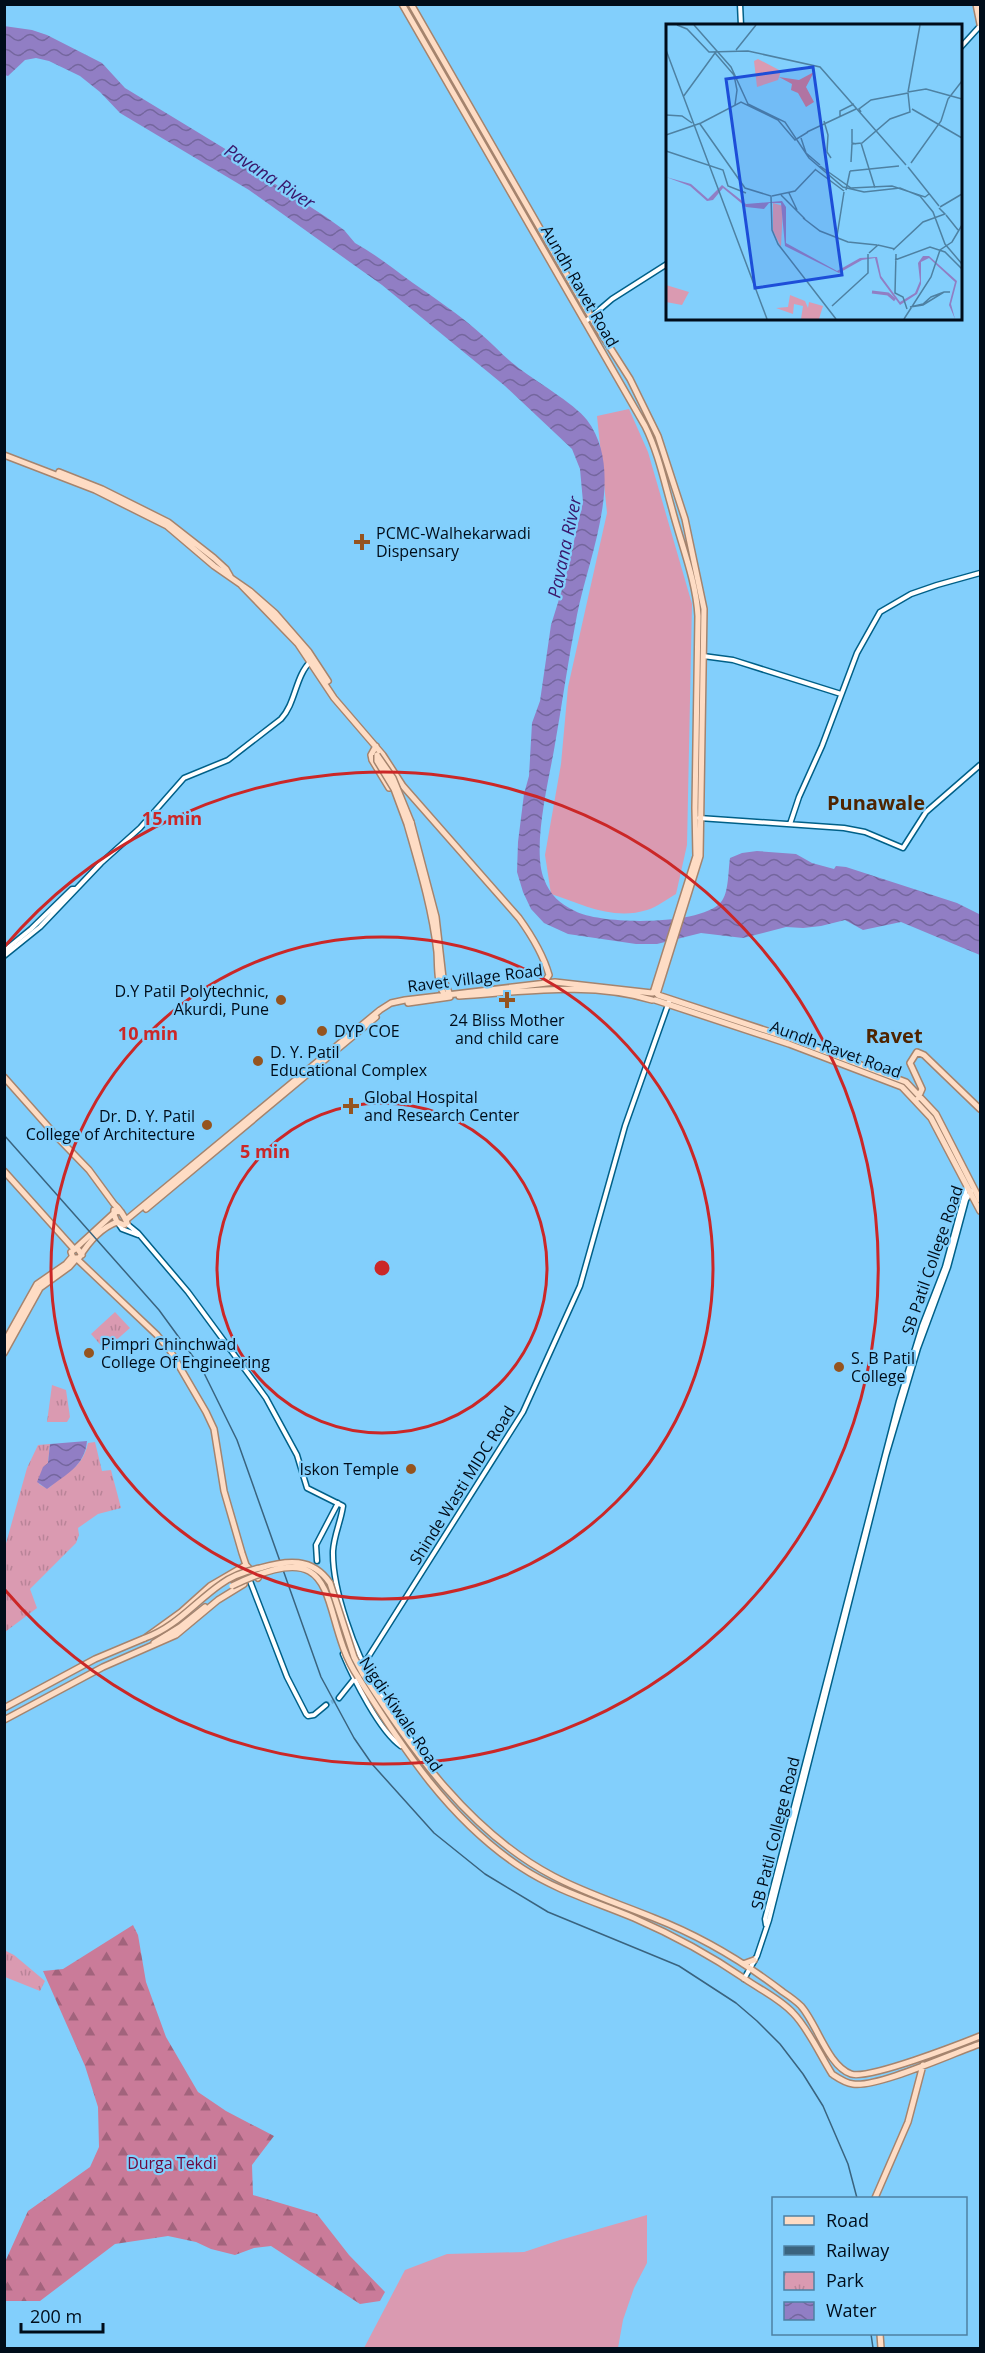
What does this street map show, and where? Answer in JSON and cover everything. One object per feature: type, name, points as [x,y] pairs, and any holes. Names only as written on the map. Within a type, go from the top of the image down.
[{"type":"main road","name":"Aundh Ravet Road","points":[[402,4],[623,385],[651,439],[699,597]]},
{"type":"main road","name":"Aundh Ravet Road","points":[[411,4],[591,318],[630,379],[658,436],[676,488],[699,597]]},
{"type":"main road","points":[[976,4],[981,25]]},
{"type":"main road","points":[[4,453],[95,490],[167,526],[274,614],[312,661],[334,698],[403,786],[519,918],[532,937],[558,989]]},
{"type":"main road","points":[[698,818],[703,656],[699,597]]},
{"type":"main road","points":[[654,996],[698,850],[699,597]]},
{"type":"main road","points":[[375,751],[372,760],[389,788],[403,786]]},
{"type":"main road","points":[[375,751],[393,778],[409,823],[436,914],[443,978],[449,996]]},
{"type":"main road","points":[[542,986],[549,975],[545,962]]},
{"type":"main road","name":"Ravet Village Road","points":[[127,1222],[166,1194],[386,1009],[402,1003],[542,986],[556,982],[654,996]]},
{"type":"main road","name":"Ravet Village Road","points":[[542,986],[654,996]]},
{"type":"main road","name":"Aundh-Ravet Road","points":[[654,996],[880,1077],[902,1087],[918,1099],[934,1122],[970,1184],[981,1211]]},
{"type":"main road","points":[[918,1099],[922,1089],[910,1063],[917,1052],[924,1055],[981,1109]]},
{"type":"main road","points":[[4,1077],[58,1139],[89,1170],[114,1204],[118,1222],[122,1226],[127,1222],[117,1213]]},
{"type":"main road","points":[[4,1171],[75,1249],[80,1250],[78,1257],[37,1284],[4,1343]]},
{"type":"main road","name":"Aundh-Ravet Road","points":[[973,1191],[981,1200]]},
{"type":"main road","points":[[4,1720],[103,1667],[176,1635],[223,1596],[259,1577],[246,1565],[242,1553],[222,1482],[214,1430],[206,1412],[171,1352],[157,1335],[87,1268],[87,1264],[71,1252],[117,1213]]},
{"type":"main road","points":[[4,1353],[40,1288],[69,1268],[108,1225],[118,1222]]},
{"type":"main road","name":"Nigdi-Kiwale Road","points":[[145,1638],[175,1623],[214,1589],[233,1577],[285,1561],[306,1563],[324,1574],[330,1583],[354,1657],[405,1748],[436,1790],[469,1825],[509,1859],[562,1890],[634,1918],[685,1942],[744,1979],[792,2011],[832,2074],[848,2083],[854,2085],[876,2081],[981,2044]]},
{"type":"main road","points":[[4,1708],[95,1659],[145,1638],[181,1612],[210,1586],[246,1565]]},
{"type":"main road","name":"Nigdi-Kiwale Road","points":[[148,1646],[180,1627],[217,1597],[244,1580],[283,1568],[307,1570],[323,1583],[351,1665],[450,1793],[493,1834],[532,1864],[553,1876],[668,1924],[743,1964],[801,2006],[834,2060],[846,2072],[857,2075],[873,2073],[924,2056]]},
{"type":"main road","points":[[743,1964],[754,1960]]},
{"type":"main road","points":[[877,2197],[908,2122],[924,2056],[981,2036]]},
{"type":"street","points":[[740,4],[741,24]]},
{"type":"street","points":[[961,47],[981,25]]},
{"type":"street","points":[[585,322],[621,292],[666,265]]},
{"type":"street","points":[[790,824],[798,797],[826,736],[861,646],[880,612],[911,594],[981,573]]},
{"type":"street","points":[[703,656],[733,660],[841,694]]},
{"type":"street","points":[[4,956],[40,927],[140,828],[184,778],[228,760],[281,719],[291,705],[304,671],[312,661]]},
{"type":"street","points":[[698,818],[859,831],[903,848],[926,812],[981,765]]},
{"type":"street","points":[[4,951],[72,890],[76,889]]},
{"type":"street","name":"Shinde Wasti MIDC Road","points":[[339,1698],[355,1678],[523,1412],[581,1284],[622,1136],[669,1002]]},
{"type":"street","name":"SB Patil College Road","points":[[744,1979],[769,1920],[912,1354],[945,1267],[970,1184]]},
{"type":"street","name":"SB Patil College Road","points":[[883,1466],[918,1348],[948,1267],[967,1196],[973,1191]]},
{"type":"street","points":[[118,1222],[122,1229],[139,1235]]},
{"type":"street","points":[[127,1222],[188,1292],[266,1398],[297,1455],[307,1488],[340,1504],[343,1508],[333,1549],[335,1570],[344,1607],[363,1664],[386,1702],[410,1734],[413,1746]]},
{"type":"street","points":[[317,1561],[316,1545],[340,1504]]},
{"type":"street","points":[[250,1581],[283,1667],[306,1714],[314,1715],[326,1705]]},
{"type":"street","points":[[319,1582],[326,1597],[343,1654],[355,1678],[391,1739],[405,1748]]},
{"type":"green space","points":[[629,409],[648,452],[692,604],[687,845],[676,894],[651,909],[622,914],[598,910],[551,894],[545,855],[561,764],[568,687],[607,513],[597,416]]},
{"type":"green space","points":[[115,1312],[130,1328],[105,1350],[91,1334]]},
{"type":"green space","points":[[52,1385],[66,1390],[70,1417],[67,1422],[47,1422]]},
{"type":"green space","points":[[95,1442],[102,1471],[111,1470],[121,1508],[98,1514],[78,1528],[79,1535],[76,1543],[30,1589],[37,1608],[5,1632],[5,1547],[27,1468],[38,1445],[50,1444],[48,1463],[39,1484],[46,1488],[50,1487],[82,1459],[88,1443]]},
{"type":"green space","name":"Durga Tekdi","points":[[133,1925],[138,1935],[146,1982],[166,2037],[198,2092],[226,2111],[274,2136],[252,2165],[253,2195],[317,2214],[349,2255],[385,2292],[380,2301],[360,2304],[271,2246],[254,2248],[235,2255],[211,2249],[196,2242],[168,2236],[115,2244],[40,2301],[5,2301],[5,2262],[28,2211],[90,2167],[99,2147],[98,2107],[85,2066],[43,1971],[63,1969]]},
{"type":"green space","points":[[4,1950],[14,1955],[45,1981],[40,1991],[5,1977]]},
{"type":"green space","points":[[647,2215],[647,2263],[634,2288],[623,2320],[618,2348],[364,2348],[405,2270],[447,2254],[524,2252]]},
{"type":"water","points":[[4,26],[32,30],[47,35],[102,63],[125,88],[250,164],[272,182],[344,230],[355,243],[456,314],[523,371],[573,406],[587,420],[599,441],[604,465],[604,490],[596,542],[574,632],[542,816],[541,866],[546,885],[556,898],[575,911],[606,919],[650,921],[693,916],[710,910],[724,898],[730,858],[742,853],[757,851],[796,854],[812,863],[834,869],[836,866],[846,867],[957,903],[979,914],[980,955],[901,922],[863,930],[845,920],[821,926],[786,927],[743,938],[701,933],[657,944],[636,944],[568,934],[544,923],[531,909],[523,892],[517,872],[518,842],[524,794],[529,776],[532,723],[540,701],[551,625],[565,580],[583,502],[580,469],[572,449],[505,386],[382,285],[249,190],[120,113],[100,92],[80,76],[49,61],[36,58],[25,60],[8,76],[5,75]]},
{"type":"water","points":[[87,1441],[82,1457],[67,1474],[47,1489],[37,1482],[43,1467],[48,1463],[50,1444]]},
{"type":"tunnel","points":[[326,1705],[339,1698]]},
{"type":"railway","points":[[4,1135],[159,1310],[202,1369],[237,1440],[321,1677],[354,1738],[372,1764],[434,1833],[485,1874],[548,1912],[679,1966],[736,2003],[757,2021],[780,2044],[803,2074],[823,2106],[848,2164],[857,2197]]},
{"type":"railway","points":[[871,2335],[873,2348]]},
{"type":"place","name":"PCMC-Walhekarwadi Dispensary","points":[[362,542]]},
{"type":"place","name":"D.Y Patil Polytechnic, Akurdi, Pune","points":[[281,1000]]},
{"type":"place","name":"24 Bliss Mother and child care","points":[[507,1000]]},
{"type":"place","name":"DYP COE","points":[[322,1031]]},
{"type":"place","name":"D. Y. Patil Educational Complex","points":[[258,1061]]},
{"type":"place","name":"Global Hospital and Research Center","points":[[351,1106]]},
{"type":"place","name":"Dr. D. Y. Patil College of Architecture","points":[[207,1125]]},
{"type":"place","name":"Pimpri Chinchwad College Of Engineering","points":[[89,1353]]},
{"type":"place","name":"S. B Patil College","points":[[839,1367]]},
{"type":"place","name":"Iskon Temple","points":[[411,1469]]},
{"type":"district","name":"Punawale","points":[[876,802]]},
{"type":"district","name":"Ravet","points":[[894,1035]]},
{"type":"water label","name":"Pavana River","points":[[270,176]]},
{"type":"water label","name":"Pavana River","points":[[564,547]]}]
